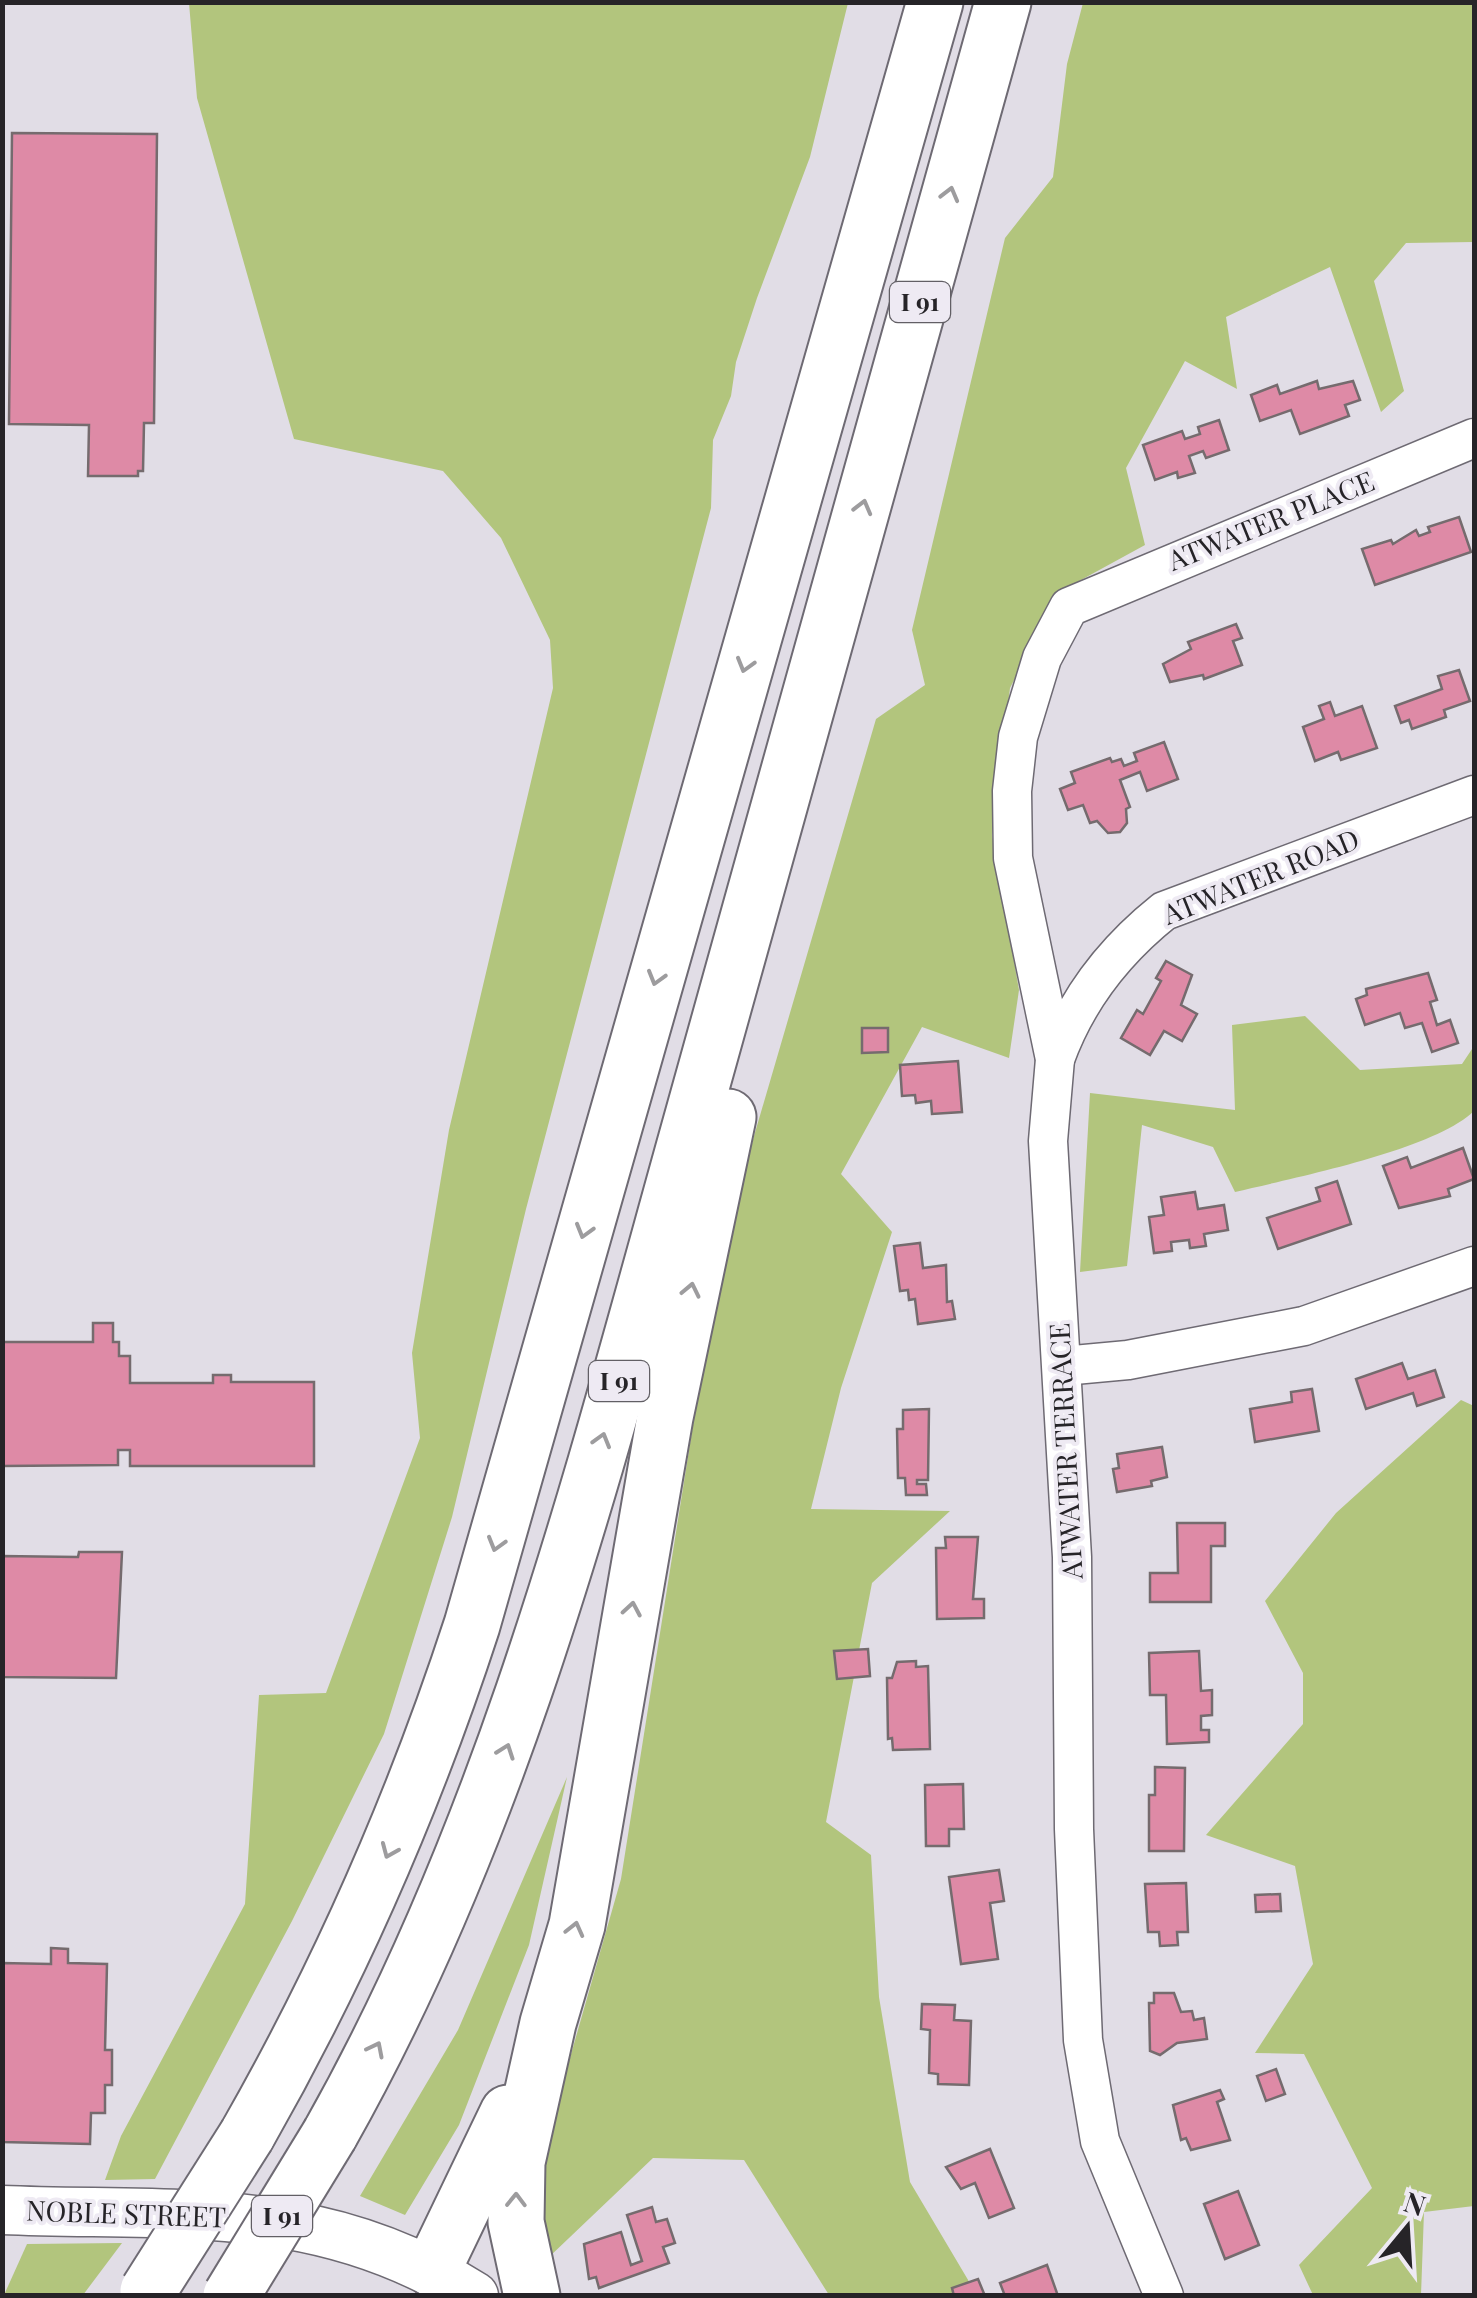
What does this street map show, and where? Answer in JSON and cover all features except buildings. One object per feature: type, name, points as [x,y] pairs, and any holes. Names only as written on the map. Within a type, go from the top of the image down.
[{"type":"highway","points":[[772,572],[904,2]]},
{"type":"highway","name":"I 91","points":[[146,2293],[247,2135],[361,1917],[458,1668],[936,2]]},
{"type":"highway","name":"I 91","points":[[231,2296],[330,2134],[429,1939],[526,1691],[630,1343],[1003,2]]},
{"type":"highway","points":[[532,2296],[516,2222],[517,2162],[548,2023],[577,1925],[675,1369],[837,601]]},
{"type":"highway","points":[[439,2287],[548,2023]]},
{"type":"main road","name":"NOBLE STREET","points":[[2,2210],[281,2220],[368,2242],[439,2287]]},
{"type":"street","name":"ATWATER PLACE","points":[[1069,607],[1474,438]]},
{"type":"street","name":"ATWATER TERRACE","points":[[1069,607],[1042,658],[1018,737],[1012,791],[1013,858],[1055,1060],[1048,1141],[1063,1366],[1082,2040],[1100,2141],[1164,2296]]},
{"type":"street","name":"ATWATER ROAD","points":[[1055,1060],[1070,1016],[1134,935],[1164,912],[1474,795]]},
{"type":"street","points":[[1063,1366],[1128,1360],[1304,1326],[1474,1266]]},
{"type":"green space","points":[[189,3],[848,3],[810,157],[757,298],[736,362],[731,396],[713,440],[711,508],[526,1209],[452,1517],[384,1734],[292,1921],[155,2179],[105,2180],[121,2136],[245,1904],[259,1695],[326,1693],[420,1438],[412,1353],[449,1130],[553,688],[550,640],[501,538],[443,471],[294,439],[197,98]]},
{"type":"green space","points":[[1083,3],[1474,3],[1474,242],[1406,243],[1374,281],[1404,391],[1381,412],[1330,267],[1226,317],[1237,389],[1185,361],[1126,468],[1145,545],[1059,592],[1010,688],[992,835],[1019,990],[1009,1058],[922,1027],[841,1174],[892,1232],[841,1388],[811,1509],[950,1511],[872,1583],[826,1822],[871,1855],[879,1997],[910,2182],[977,2295],[829,2295],[744,2160],[653,2158],[548,2258],[530,2198],[621,1879],[713,1299],[754,1136],[876,719],[925,685],[912,630],[1005,238],[1053,177],[1067,64]]},
{"type":"green space","points":[[1305,1016],[1360,1070],[1462,1064],[1474,1046],[1474,1111],[1455,1125],[1396,1150],[1235,1192],[1213,1147],[1142,1125],[1127,1266],[1080,1272],[1090,1093],[1235,1110],[1232,1025]]},
{"type":"green space","points":[[1461,1400],[1474,1406],[1474,2206],[1424,2212],[1421,2295],[1313,2295],[1299,2265],[1372,2188],[1304,2054],[1255,2053],[1313,1964],[1295,1866],[1206,1835],[1303,1724],[1303,1673],[1265,1601],[1336,1513]]},
{"type":"green space","points":[[567,1777],[529,1945],[459,2125],[405,2215],[360,2196],[458,2030]]},
{"type":"green space","points":[[122,2243],[83,2295],[4,2295],[27,2244]]}]
